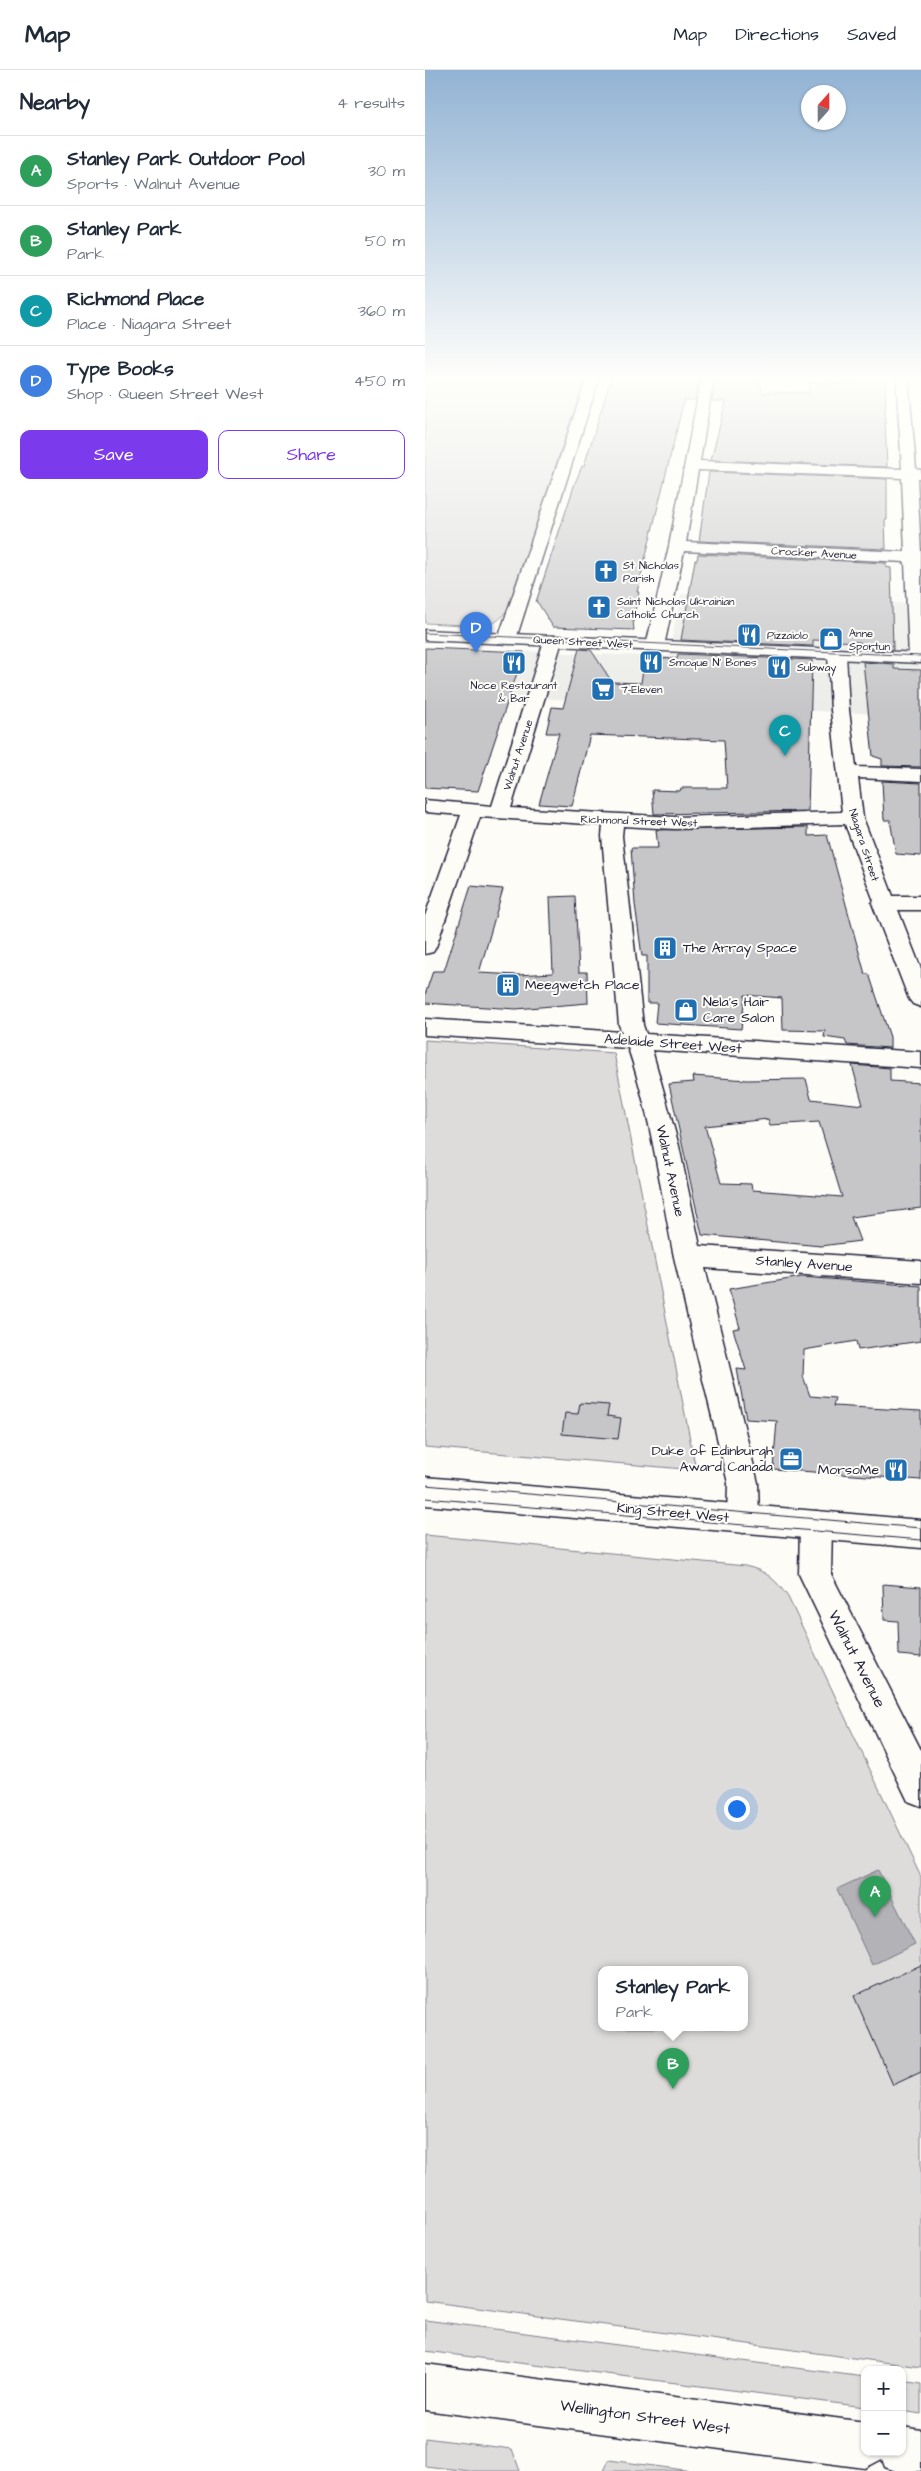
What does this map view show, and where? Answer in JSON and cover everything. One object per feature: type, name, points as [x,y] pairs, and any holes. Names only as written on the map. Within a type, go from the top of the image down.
[{"type":"street","points":[[507,638],[557,487]]},
{"type":"street","points":[[655,646],[677,546],[687,487]]},
{"type":"street","points":[[915,487],[919,658]]},
{"type":"street","name":"Crocker Avenue","points":[[677,546],[916,558]]},
{"type":"street","name":"Queen Street West","points":[[425,635],[919,658]]},
{"type":"street","name":"Walnut Avenue","points":[[500,812],[553,641]]},
{"type":"street","name":"Niagara Street","points":[[837,654],[840,710],[853,818],[921,999]]},
{"type":"street","points":[[847,772],[921,775]]},
{"type":"street","name":"Richmond Street West","points":[[425,806],[614,821],[729,823],[853,818]]},
{"type":"street","points":[[425,947],[473,809]]},
{"type":"street","name":"Walnut Avenue","points":[[614,821],[611,836],[631,1025],[647,1069],[666,1146],[688,1256],[743,1483],[743,1519]]},
{"type":"street","points":[[883,902],[921,903]]},
{"type":"street","name":"Adelaide Street West","points":[[425,1027],[921,1060]]},
{"type":"street","name":"Stanley Avenue","points":[[688,1256],[921,1272]]},
{"type":"street","name":"King Street West","points":[[425,1491],[921,1534]]},
{"type":"street","name":"Walnut Avenue","points":[[816,1525],[815,1574],[921,1788]]},
{"type":"street","name":"Wellington Street West","points":[[425,2387],[861,2445]]},
{"type":"street","points":[[906,2451],[921,2453]]},
{"type":"shaded area","points":[[425,487],[548,487],[508,608],[503,615],[498,620],[484,626],[425,623]]},
{"type":"shaded area","points":[[681,594],[921,604],[921,716],[425,693],[425,647],[668,657]]},
{"type":"shaded area","points":[[425,1040],[614,1053],[696,1470],[425,1447]]},
{"type":"shaded area","points":[[425,1535],[745,1566],[765,1573],[779,1585],[788,1597],[921,1877],[921,2367],[425,2301]]},
{"type":"shaded area","points":[[878,1870],[915,1944],[872,1965],[837,1889]]},
{"type":"shaded area","points":[[425,2320],[861,2376],[861,2406],[425,2351]]},
{"type":"shaded area","points":[[906,2382],[921,2384],[921,2414],[906,2412]]},
{"type":"shaded area","points":[[425,2438],[512,2449],[520,2471],[470,2471],[425,2466]]},
{"type":"shaded area","points":[[609,2460],[692,2471],[604,2471]]},
{"type":"building","points":[[574,487],[663,487],[637,592],[639,592],[633,620],[634,630],[553,627],[536,602]]},
{"type":"building","points":[[707,487],[887,487],[886,549],[699,541]]},
{"type":"building","points":[[698,554],[886,563],[886,567],[891,568],[893,650],[861,648],[860,642],[813,640],[813,646],[681,640],[695,560],[697,560]]},
{"type":"building","points":[[425,648],[524,652],[478,791],[425,788]]},
{"type":"building","points":[[579,649],[591,650],[612,682],[641,683],[645,657],[677,659],[678,654],[812,660],[808,811],[654,814],[652,790],[680,791],[681,788],[727,788],[724,740],[590,735],[572,806],[539,804],[559,733],[546,733],[552,707],[563,708]]},
{"type":"building","points":[[863,662],[894,664],[894,669],[921,670],[921,767],[882,766],[882,759],[873,756]]},
{"type":"building","points":[[882,781],[921,783],[921,856],[896,854],[890,820],[884,820]]},
{"type":"building","points":[[808,827],[808,836],[827,835],[865,974],[869,974],[890,1037],[890,1048],[847,1045],[845,1040],[824,1037],[825,1031],[783,1030],[782,998],[745,995],[741,1029],[655,1023],[657,1003],[647,1003],[647,956],[642,956],[635,904],[631,848],[658,848],[656,830]]},
{"type":"building","points":[[471,886],[503,889],[479,973],[517,975],[553,973],[550,897],[575,896],[579,972],[587,972],[588,1003],[516,1009],[425,1003],[425,995],[433,971],[444,971]]},
{"type":"building","points":[[852,1065],[890,1068],[890,1081],[921,1083],[921,1208],[851,1217],[860,1241],[821,1246],[702,1235],[669,1084],[694,1082],[693,1076],[747,1080],[806,1079],[811,1099],[863,1105]],"holes":[[[768,1119],[770,1125],[819,1122],[842,1197],[752,1190],[751,1184],[721,1183],[705,1126]]]},
{"type":"building","points":[[802,1277],[921,1286],[921,1341],[858,1350],[856,1341],[804,1350],[803,1376],[810,1396],[835,1398],[833,1406],[921,1411],[921,1480],[773,1469],[777,1421],[746,1419],[737,1369],[746,1370],[733,1329],[740,1328],[729,1289]]},
{"type":"building","points":[[580,1403],[609,1405],[607,1416],[621,1418],[618,1439],[562,1434],[565,1413],[578,1414]]},
{"type":"building","points":[[883,1584],[921,1587],[921,1657],[899,1655],[898,1621],[884,1620]]},
{"type":"building","points":[[921,1965],[921,2072],[893,2085],[854,1996]]},
{"type":"tram line","points":[[425,633],[921,656]]},
{"type":"tram line","points":[[425,1485],[921,1528]]},
{"type":"tram line","points":[[425,1498],[921,1540]]},
{"type":"place","name":"St Nicholas Parish","points":[[606,571]]},
{"type":"place","name":"Saint Nicholas Ukrainian Catholic Church","points":[[599,607]]},
{"type":"place","name":"Pizzaiolo","points":[[749,635]]},
{"type":"place","name":"Anne Sportun","points":[[831,639]]},
{"type":"place","name":"Type Books","points":[[476,653]]},
{"type":"place","name":"Smoque N' Bones","points":[[651,662]]},
{"type":"place","name":"Noce Restaurant & Bar","points":[[514,663]]},
{"type":"place","name":"Subway","points":[[779,667]]},
{"type":"place","name":"7-Eleven","points":[[603,689]]},
{"type":"place","name":"Richmond Place","points":[[785,756]]},
{"type":"place","name":"The Array Space","points":[[665,948]]},
{"type":"place","name":"Meegwetch Place","points":[[508,985]]},
{"type":"place","name":"Nela's Hair Care Salon","points":[[686,1010]]},
{"type":"place","name":"Duke of Edinburgh Award Canada","points":[[791,1459]]},
{"type":"place","name":"MorsoMe","points":[[896,1470]]},
{"type":"place","name":"Stanley Park Outdoor Pool","points":[[875,1917]]},
{"type":"place","name":"Stanley Park","points":[[673,2089]]}]
